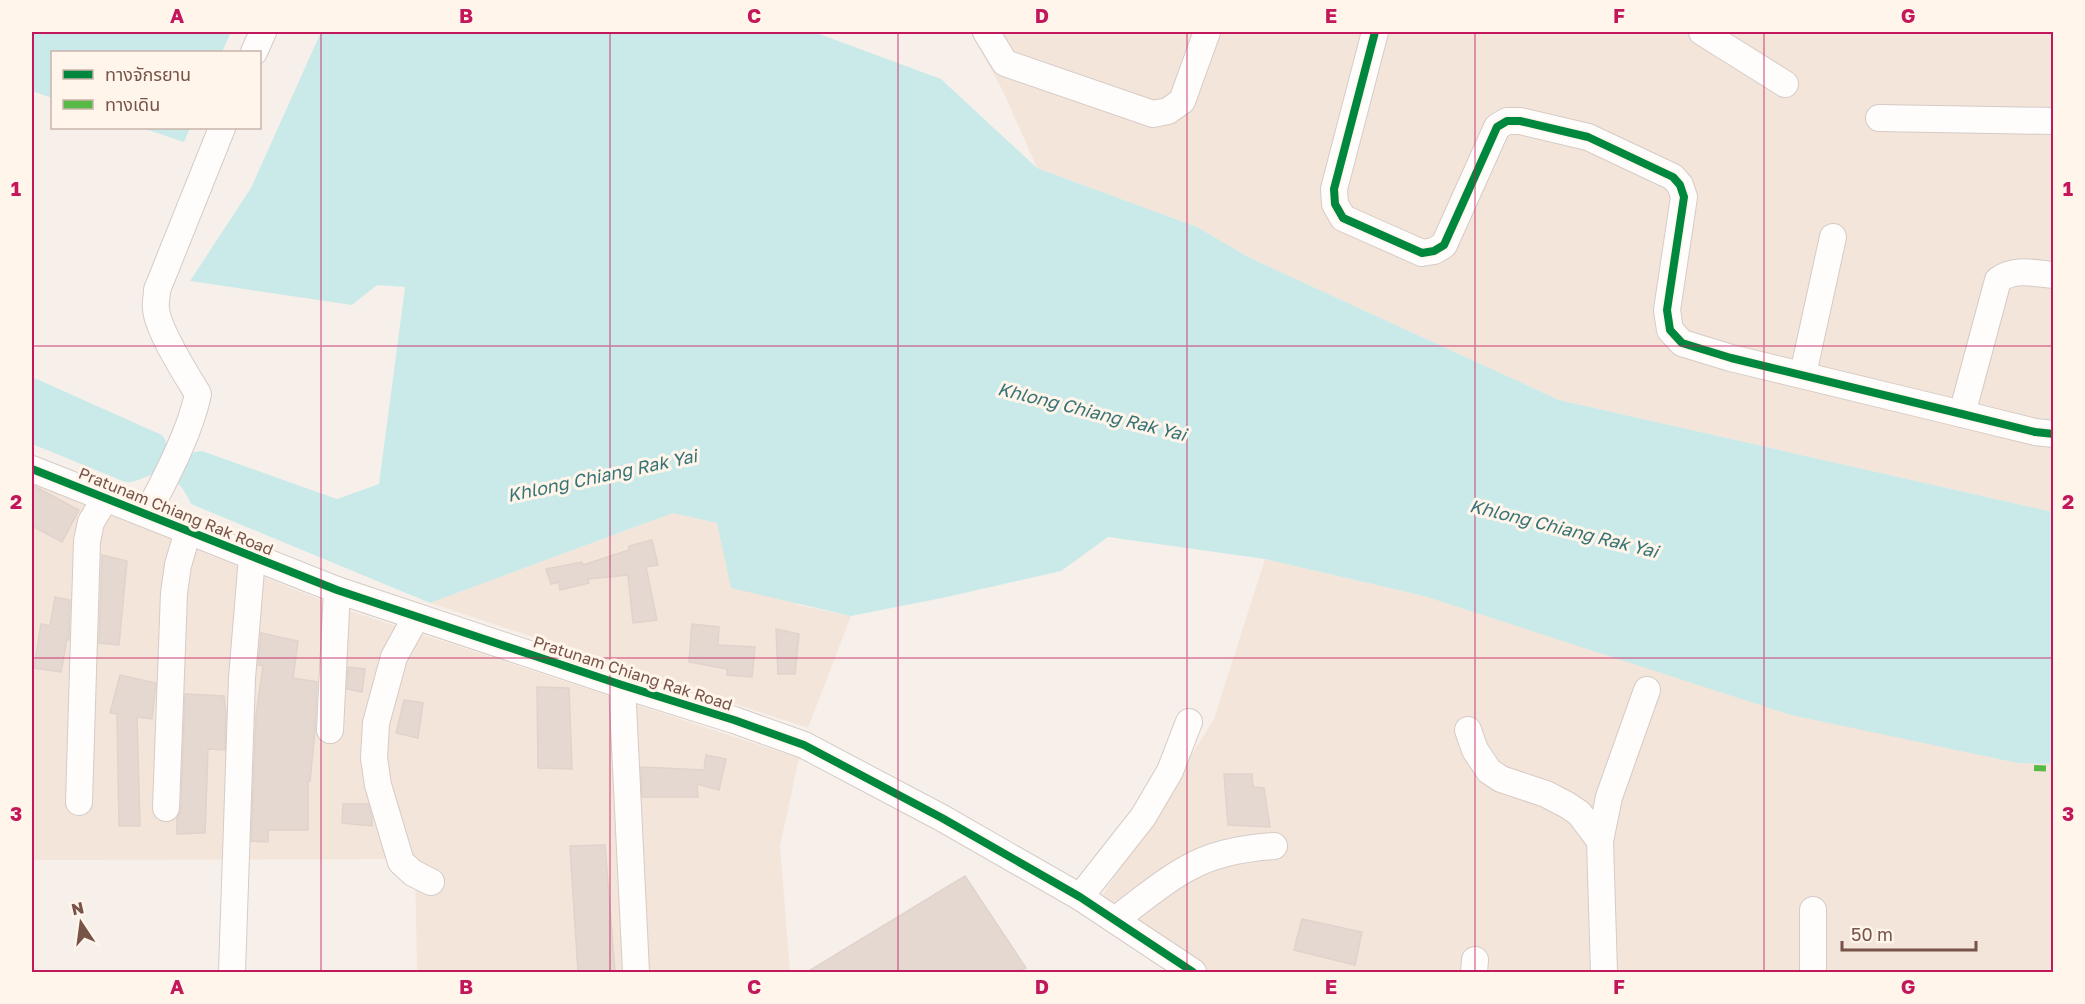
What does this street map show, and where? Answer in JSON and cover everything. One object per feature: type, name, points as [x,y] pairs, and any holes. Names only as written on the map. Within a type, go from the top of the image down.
[{"type":"street","points":[[254,51],[263,32]]},
{"type":"street","points":[[986,32],[1005,63],[1153,114],[1168,111],[1182,101],[1208,32]]},
{"type":"street","points":[[1375,32],[1334,189],[1335,204],[1343,218],[1422,253],[1434,251],[1444,245],[1497,127],[1507,122],[1520,121],[1588,137],[1673,177],[1680,185],[1684,197],[1666,310],[1670,330],[1682,343],[1731,358],[2035,432],[2054,434]]},
{"type":"street","points":[[1702,32],[1785,84]]},
{"type":"street","points":[[1879,118],[2054,121]]},
{"type":"street","points":[[147,514],[196,407],[198,394],[166,336],[156,310],[158,290],[222,129]]},
{"type":"street","points":[[1803,374],[1833,237]]},
{"type":"street","points":[[1962,414],[1998,280],[2009,272],[2054,275]]},
{"type":"street","name":"Pratunam Chiang Rak Road","points":[[32,469],[337,590],[804,745],[942,818],[1080,897],[1193,972]]},
{"type":"street","points":[[80,802],[87,541],[91,522],[106,497]]},
{"type":"street","points":[[166,808],[174,594],[177,565],[188,531]]},
{"type":"street","points":[[232,972],[242,678],[252,557]]},
{"type":"street","points":[[330,730],[337,590]]},
{"type":"street","points":[[416,617],[394,657],[376,723],[374,758],[378,785],[401,862],[412,873],[431,882]]},
{"type":"street","points":[[622,685],[636,972]]},
{"type":"street","points":[[1604,972],[1600,841],[1609,797],[1647,690]]},
{"type":"street","points":[[1080,897],[1143,817],[1170,771],[1189,722]]},
{"type":"street","points":[[1468,730],[1475,750],[1489,771],[1501,779],[1546,794],[1567,805],[1579,813],[1600,841]]},
{"type":"street","points":[[1115,920],[1187,868],[1212,856],[1250,848],[1274,846]]},
{"type":"street","points":[[1813,909],[1813,972]]},
{"type":"shaded area","points":[[970,32],[2053,32],[2053,512],[1559,400],[1250,258],[1197,227],[1037,168],[1003,91]]},
{"type":"shaded area","points":[[32,483],[338,607],[799,758],[780,846],[790,972],[417,972],[415,859],[34,860],[32,909]]},
{"type":"shaded area","points":[[673,513],[717,523],[798,605],[851,616],[808,728],[430,603]]},
{"type":"shaded area","points":[[1265,559],[1424,596],[2018,763],[2053,764],[2053,972],[1199,972],[1097,904],[1214,719]]},
{"type":"water","points":[[32,32],[231,32],[222,51],[51,51],[51,98],[32,91]]},
{"type":"water","name":"Khlong Chiang Rak Yai","points":[[321,32],[814,32],[941,79],[1037,168],[1197,227],[1250,258],[1559,400],[2053,512],[2053,764],[2018,763],[1791,715],[1424,596],[1265,559],[1108,537],[1061,571],[851,616],[731,588],[717,523],[673,513],[430,603],[191,504],[182,488],[166,477],[154,474],[136,481],[125,482],[32,444],[32,377],[162,435],[167,447],[187,459],[194,452],[202,451],[337,499],[379,484],[405,287],[377,285],[352,305],[190,281],[251,188]]},
{"type":"water","points":[[145,129],[190,129],[184,142]]},
{"type":"building","points":[[32,485],[79,510],[62,542],[32,526]]},
{"type":"building","points":[[652,540],[658,565],[646,567],[657,620],[633,623],[628,575],[588,579],[589,583],[560,590],[559,582],[551,584],[546,569],[582,562],[583,565],[629,550],[629,546]]},
{"type":"building","points":[[102,555],[127,561],[119,645],[99,643]]},
{"type":"building","points":[[55,597],[70,600],[69,640],[67,639],[61,672],[34,668],[41,624],[50,626]]},
{"type":"building","points":[[692,624],[719,627],[718,645],[755,647],[752,677],[727,675],[727,669],[689,662]]},
{"type":"building","points":[[776,629],[799,634],[795,674],[778,674]]},
{"type":"building","points":[[261,633],[298,641],[293,678],[317,682],[315,731],[310,781],[308,781],[308,830],[268,830],[268,842],[251,841],[256,715],[263,666],[258,665]]},
{"type":"building","points":[[348,667],[365,669],[362,692],[347,689]]},
{"type":"building","points":[[120,675],[156,683],[152,719],[137,717],[140,826],[119,826],[117,714],[110,713]]},
{"type":"building","points":[[537,687],[569,688],[572,769],[538,768]]},
{"type":"building","points":[[185,694],[224,696],[225,750],[208,749],[205,833],[177,834],[177,818],[181,809]]},
{"type":"building","points":[[404,700],[423,703],[418,738],[396,733]]},
{"type":"building","points":[[706,755],[726,759],[719,790],[697,784],[698,797],[642,797],[641,767],[704,770]]},
{"type":"building","points":[[1224,774],[1252,774],[1253,787],[1264,788],[1270,827],[1228,825]]},
{"type":"building","points":[[343,804],[368,804],[372,826],[342,823]]},
{"type":"building","points":[[605,845],[615,972],[578,972],[570,846]]},
{"type":"building","points":[[965,876],[1026,968],[1018,972],[807,972]]},
{"type":"building","points":[[1302,919],[1362,932],[1355,965],[1294,950]]},
{"type":"marked path","points":[[2034,768],[2054,769]]},
{"type":"cycle path","points":[[1375,32],[1334,189],[1335,204],[1343,218],[1422,253],[1434,251],[1444,245],[1497,127],[1507,121],[1520,121],[1588,137],[1673,177],[1680,185],[1684,197],[1667,310],[1670,330],[1682,343],[1731,358],[2035,432],[2054,434]]},
{"type":"cycle path","points":[[32,469],[337,590],[804,745],[942,818],[1080,897],[1193,972]]}]
